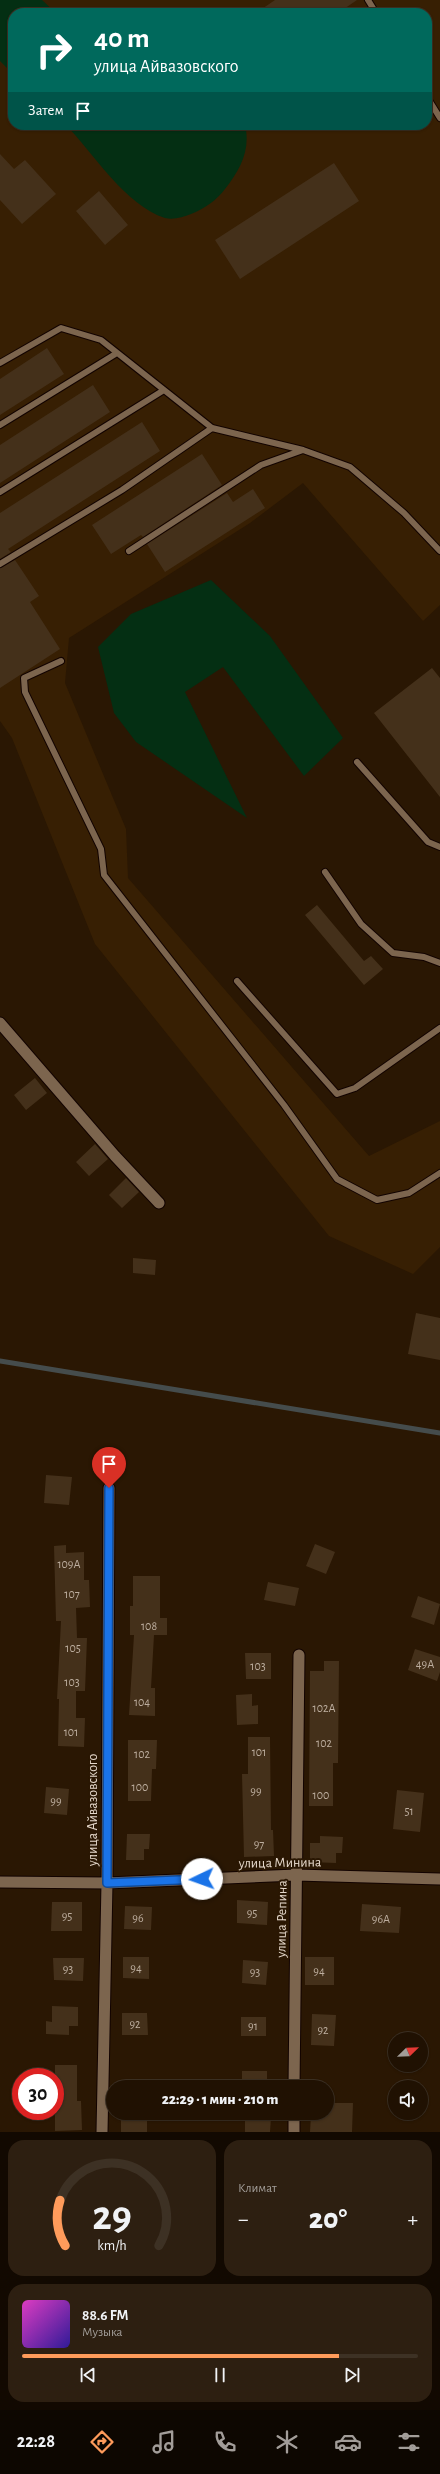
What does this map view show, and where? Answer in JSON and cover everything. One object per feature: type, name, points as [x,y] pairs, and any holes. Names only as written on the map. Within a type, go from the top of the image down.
[{"type":"street","points":[[0,1023],[114,1156],[159,1203]]},
{"type":"street","name":"улица Айвазовского","points":[[102,2132],[107,1883],[109,1488]]},
{"type":"street","name":"улица Репина","points":[[294,2080],[299,1655]]},
{"type":"street","name":"улица Минина","points":[[0,1882],[107,1883],[296,1875],[440,1879]]},
{"type":"street","points":[[294,2120],[294,2132]]},
{"type":"lane","points":[[432,105],[440,118]]},
{"type":"lane","points":[[0,363],[61,328],[101,340],[212,428],[303,450],[350,466],[404,513],[440,552]]},
{"type":"lane","points":[[0,425],[117,353]]},
{"type":"lane","points":[[0,492],[164,390]]},
{"type":"lane","points":[[0,564],[122,490],[212,428]]},
{"type":"lane","points":[[130,550],[261,465],[303,450]]},
{"type":"lane","points":[[61,661],[24,678],[25,692],[101,849],[104,875],[284,1105],[336,1179],[377,1200],[409,1192],[440,1172]]},
{"type":"lane","points":[[356,762],[428,842],[440,847]]},
{"type":"lane","points":[[325,872],[361,924],[393,953],[424,957],[440,963]]},
{"type":"lane","points":[[237,980],[337,1094],[355,1088],[440,1028]]},
{"type":"shaded area","points":[[0,0],[440,0],[440,605],[423,621],[303,483],[250,523],[69,638],[65,683],[126,829],[128,878],[369,1156],[440,1121],[440,1247],[413,1274],[329,1236],[95,944],[12,738],[0,721]]},
{"type":"green space","points":[[0,0],[42,0],[51,8],[8,8],[8,69],[0,61]]},
{"type":"green space","points":[[71,130],[246,130],[247,143],[240,167],[218,197],[210,204],[196,212],[182,217],[168,219],[150,211],[123,191]]},
{"type":"green space","points":[[211,580],[270,636],[343,738],[304,776],[223,667],[185,692],[247,818],[136,742],[114,713],[98,647],[131,614]]},
{"type":"building","points":[[275,0],[357,0],[345,8],[263,8]]},
{"type":"building","points":[[0,154],[14,169],[25,160],[56,194],[22,224],[0,200]]},
{"type":"building","points":[[334,163],[359,201],[240,279],[215,240]]},
{"type":"building","points":[[99,191],[128,225],[105,245],[76,211]]},
{"type":"building","points":[[47,348],[64,374],[0,415],[0,379]]},
{"type":"building","points":[[93,385],[110,412],[0,483],[0,445]]},
{"type":"building","points":[[142,422],[160,451],[8,549],[11,552],[0,559],[0,513]]},
{"type":"building","points":[[202,454],[222,485],[143,537],[141,535],[111,554],[92,525]]},
{"type":"building","points":[[253,489],[265,508],[165,572],[147,544],[227,493],[233,502]]},
{"type":"building","points":[[15,560],[39,596],[30,602],[60,649],[0,688],[0,568]]},
{"type":"building","points":[[432,668],[440,678],[440,797],[374,713]]},
{"type":"building","points":[[317,905],[364,961],[371,956],[383,969],[364,985],[305,915]]},
{"type":"building","points":[[35,1078],[47,1093],[26,1110],[14,1095]]},
{"type":"building","points":[[95,1144],[108,1159],[89,1176],[76,1162]]},
{"type":"building","points":[[126,1178],[139,1192],[122,1208],[109,1195]]},
{"type":"building","points":[[133,1258],[156,1260],[155,1275],[133,1273]]},
{"type":"building","points":[[416,1313],[440,1318],[440,1360],[408,1354]]},
{"type":"building","points":[[46,1475],[72,1477],[69,1505],[44,1503]]},
{"type":"building","points":[[315,1544],[335,1552],[326,1574],[306,1566]]},
{"type":"building","points":[[66,1545],[66,1553],[84,1552],[84,1580],[89,1580],[90,1607],[76,1608],[77,1638],[87,1638],[85,1691],[76,1691],[76,1718],[85,1718],[84,1747],[58,1746],[59,1699],[57,1699],[61,1621],[56,1621],[54,1546]]},
{"type":"building","points":[[133,1576],[160,1576],[160,1618],[167,1618],[167,1635],[154,1635],[151,1688],[155,1688],[155,1716],[129,1715],[134,1635],[130,1635],[130,1606],[133,1606]]},
{"type":"building","points":[[268,1582],[299,1588],[295,1606],[264,1600]]},
{"type":"building","points":[[418,1596],[440,1604],[434,1625],[411,1617]]},
{"type":"building","points":[[415,1649],[440,1657],[440,1672],[437,1681],[408,1670]]},
{"type":"building","points":[[245,1653],[271,1653],[271,1679],[246,1679]]},
{"type":"building","points":[[324,1661],[339,1661],[338,1763],[333,1763],[333,1806],[309,1806],[310,1671],[324,1671]]},
{"type":"building","points":[[252,1694],[252,1706],[258,1705],[258,1724],[237,1725],[236,1695]]},
{"type":"building","points":[[248,1737],[270,1737],[271,1830],[273,1830],[274,1856],[244,1857],[242,1774],[248,1774]]},
{"type":"building","points":[[128,1740],[157,1740],[156,1769],[152,1769],[151,1801],[128,1801]]},
{"type":"building","points":[[46,1787],[69,1789],[67,1815],[44,1813]]},
{"type":"building","points":[[397,1790],[424,1793],[420,1832],[393,1829]]},
{"type":"building","points":[[127,1834],[150,1834],[149,1849],[144,1849],[144,1860],[126,1860]]},
{"type":"building","points":[[320,1836],[343,1837],[342,1853],[336,1853],[336,1863],[310,1862],[310,1843],[320,1843]]},
{"type":"building","points":[[237,1900],[268,1902],[267,1925],[237,1923]]},
{"type":"building","points":[[52,1902],[82,1902],[82,1931],[51,1931]]},
{"type":"building","points":[[362,1904],[401,1907],[399,1933],[360,1931]]},
{"type":"building","points":[[125,1906],[152,1907],[151,1930],[124,1929]]},
{"type":"building","points":[[123,1957],[149,1957],[149,1979],[123,1978]]},
{"type":"building","points":[[305,1957],[334,1957],[334,1985],[305,1985]]},
{"type":"building","points":[[53,1958],[84,1958],[83,1981],[54,1980]]},
{"type":"building","points":[[243,1960],[268,1962],[266,1985],[242,1983]]},
{"type":"building","points":[[52,2006],[78,2007],[78,2026],[69,2026],[69,2035],[46,2034],[46,2021],[52,2022]]},
{"type":"building","points":[[122,2013],[147,2013],[148,2035],[122,2035]]},
{"type":"building","points":[[312,2014],[336,2015],[334,2046],[311,2045]]},
{"type":"building","points":[[241,2017],[266,2017],[266,2036],[241,2036]]},
{"type":"building","points":[[55,2065],[77,2065],[77,2101],[81,2101],[82,2130],[55,2131],[55,2120],[64,2120],[64,2068],[55,2068]]},
{"type":"building","points":[[242,2071],[267,2071],[267,2080],[242,2080]]},
{"type":"building","points":[[334,2103],[353,2103],[352,2132],[310,2132],[311,2120],[334,2120]]},
{"type":"building","points":[[121,2120],[147,2120],[147,2132],[121,2132]]},
{"type":"building","points":[[245,2120],[271,2120],[270,2132],[245,2132]]},
{"type":"waterway","points":[[0,1361],[440,1433]]},
{"type":"route","points":[[109,1488],[107,1883],[202,1879]]}]
